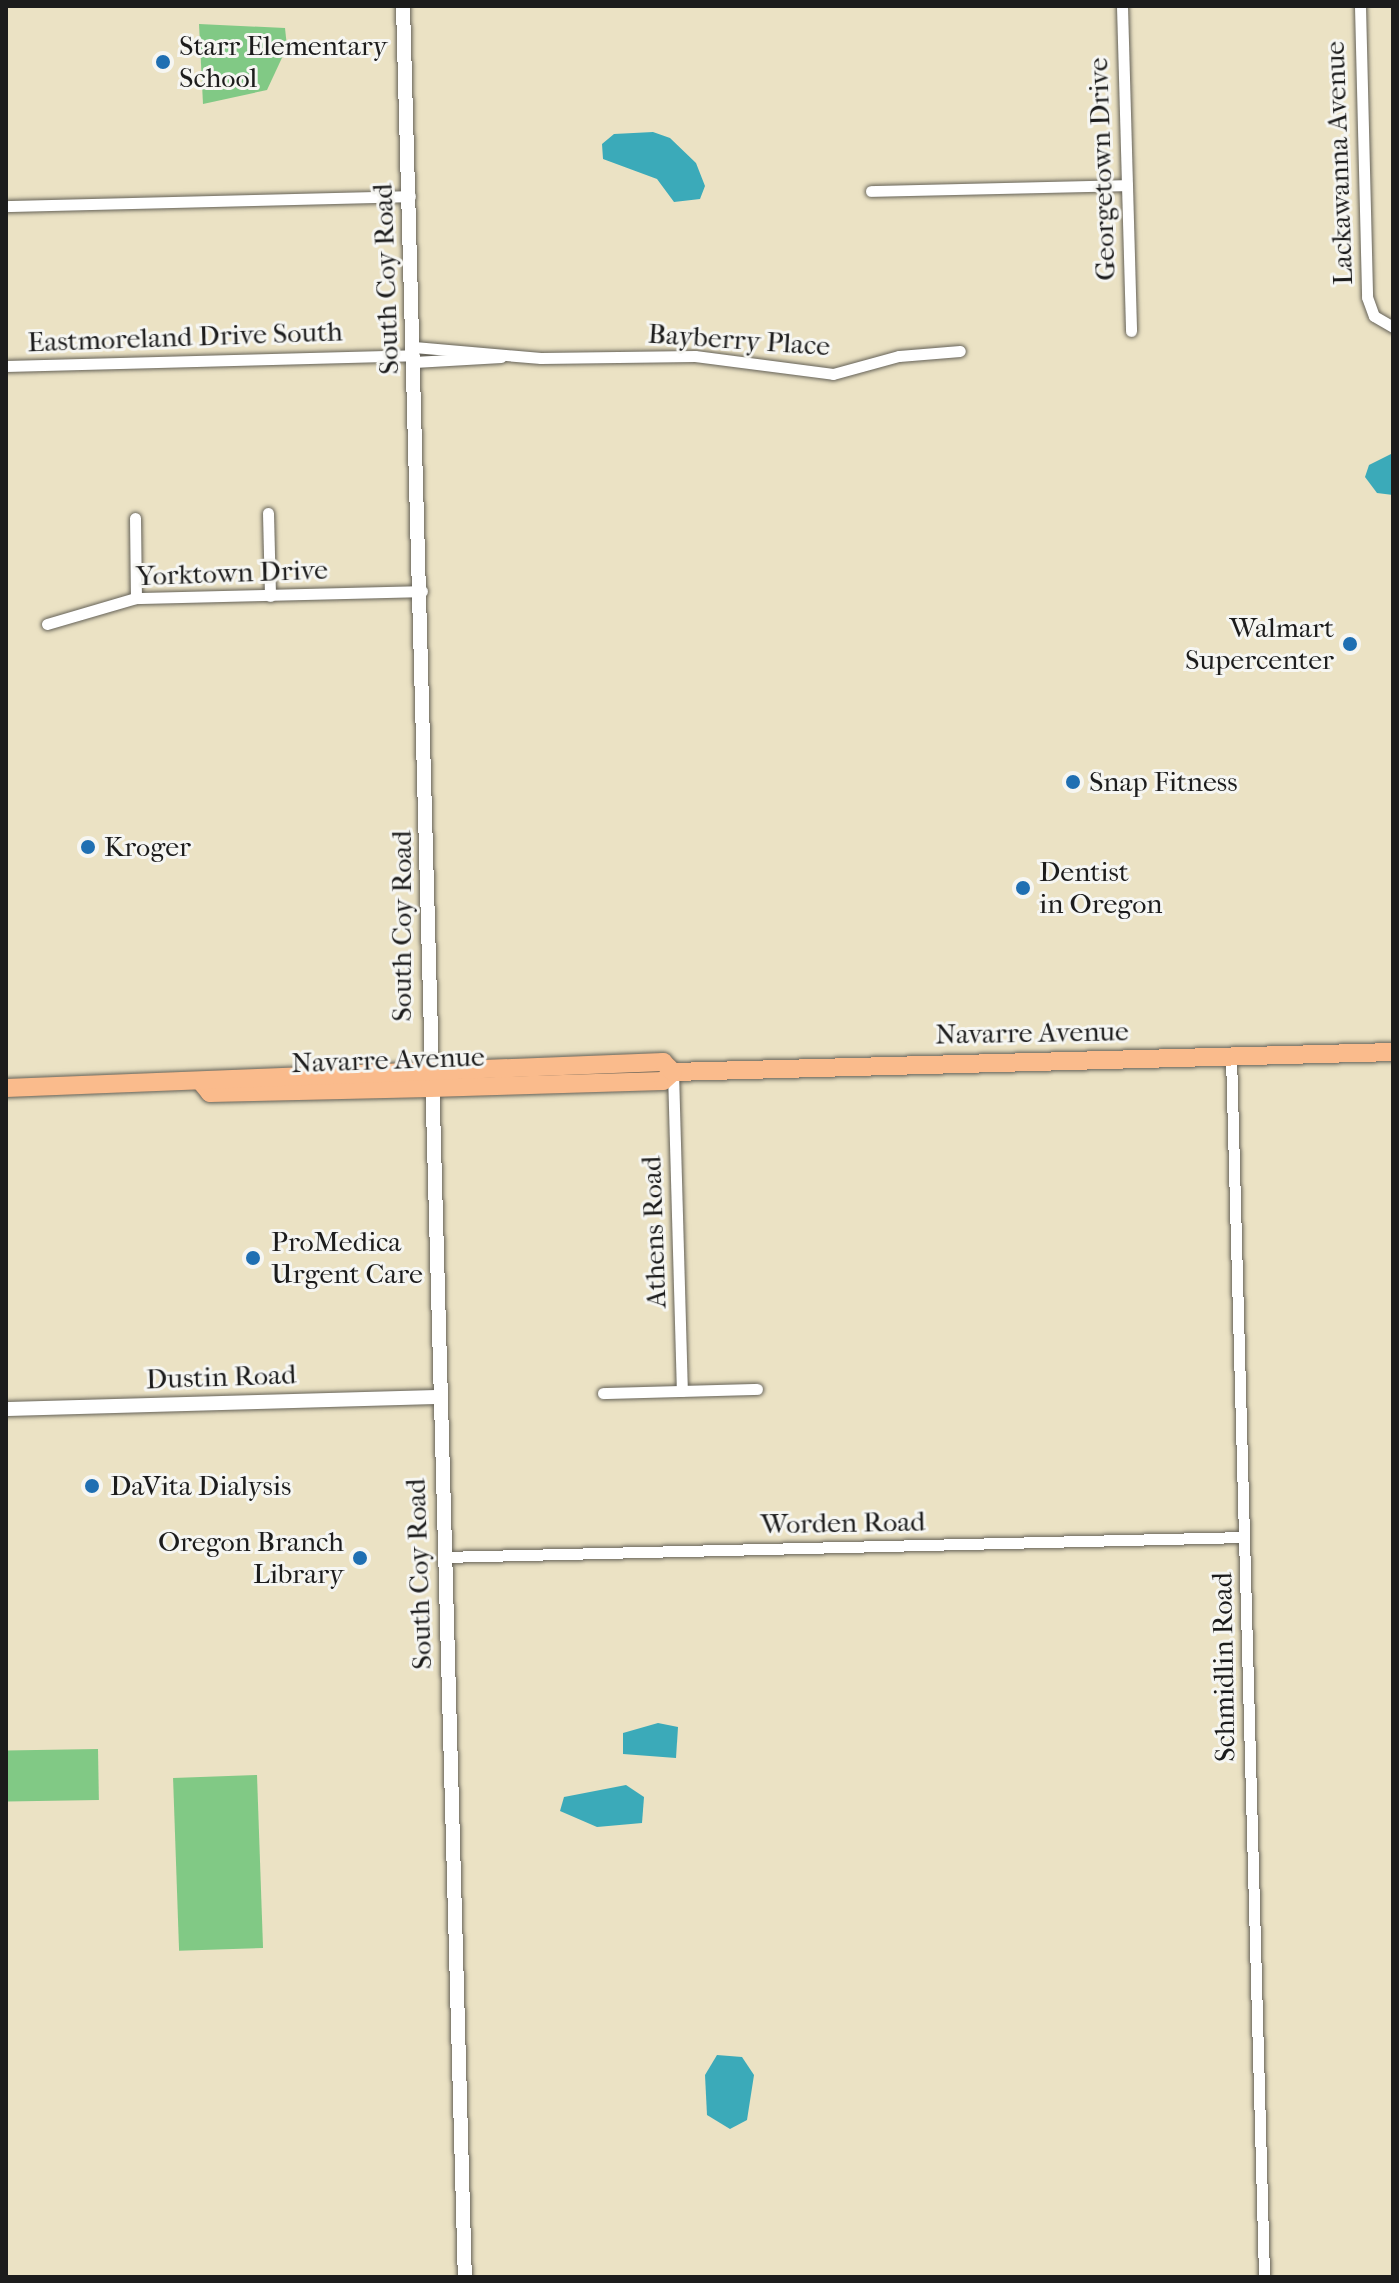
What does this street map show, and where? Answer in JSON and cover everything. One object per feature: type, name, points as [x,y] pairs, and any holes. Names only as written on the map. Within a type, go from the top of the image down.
[{"type":"highway","name":"Navarre Avenue","points":[[6,1088],[202,1083],[211,1075],[663,1081],[673,1072],[1393,1052]]},
{"type":"highway","name":"Navarre Avenue","points":[[430,1078],[663,1062],[673,1072]]},
{"type":"highway","points":[[602,1082],[642,1073],[647,1063]]},
{"type":"street","name":"South Coy Road","points":[[403,6],[422,591],[438,1397],[465,2277]]},
{"type":"street","name":"Georgetown Drive","points":[[1122,6],[1131,331]]},
{"type":"street","name":"Lackawanna Avenue","points":[[1360,6],[1365,282],[1374,316],[1393,327]]},
{"type":"street","points":[[871,191],[1127,185]]},
{"type":"street","points":[[6,206],[410,196]]},
{"type":"street","name":"Bayberry Place","points":[[414,355],[695,356],[833,374],[899,356],[960,351]]},
{"type":"street","name":"Eastmoreland Drive South","points":[[6,366],[414,355]]},
{"type":"street","points":[[268,513],[270,596]]},
{"type":"street","points":[[135,518],[136,598]]},
{"type":"street","name":"Yorktown Drive","points":[[47,624],[136,598],[422,591]]},
{"type":"street","name":"Schmidlin Road","points":[[1231,1056],[1264,2277]]},
{"type":"street","name":"Athens Road","points":[[673,1072],[682,1391]]},
{"type":"street","points":[[603,1393],[757,1389]]},
{"type":"street","name":"Dustin Road","points":[[6,1409],[438,1397]]},
{"type":"street","name":"Worden Road","points":[[443,1557],[1244,1537]]},
{"type":"green space","points":[[199,24],[285,28],[287,47],[267,90],[203,104]]},
{"type":"green space","points":[[98,1749],[99,1800],[7,1802],[6,1751]]},
{"type":"green space","points":[[257,1775],[263,1948],[179,1951],[173,1778]]},
{"type":"water","points":[[653,132],[670,138],[696,163],[705,186],[700,199],[674,202],[657,179],[603,159],[602,144],[614,134]]},
{"type":"water","points":[[1393,453],[1393,495],[1377,493],[1365,477],[1369,465]]},
{"type":"water","points":[[658,1723],[678,1727],[676,1758],[623,1754],[623,1733]]},
{"type":"water","points":[[626,1785],[644,1797],[642,1823],[597,1827],[560,1811],[564,1797]]},
{"type":"water","points":[[717,2055],[742,2057],[754,2075],[747,2120],[730,2129],[707,2115],[705,2075]]},
{"type":"place","name":"Starr Elementary School","points":[[163,62]]},
{"type":"place","name":"Walmart Supercenter","points":[[1350,644]]},
{"type":"place","name":"Snap Fitness","points":[[1073,782]]},
{"type":"place","name":"Kroger","points":[[88,847]]},
{"type":"place","name":"Dentist in Oregon","points":[[1023,888]]},
{"type":"place","name":"ProMedica Urgent Care","points":[[253,1258]]},
{"type":"place","name":"DaVita Dialysis","points":[[92,1486]]},
{"type":"place","name":"Oregon Branch Library","points":[[360,1558]]}]
